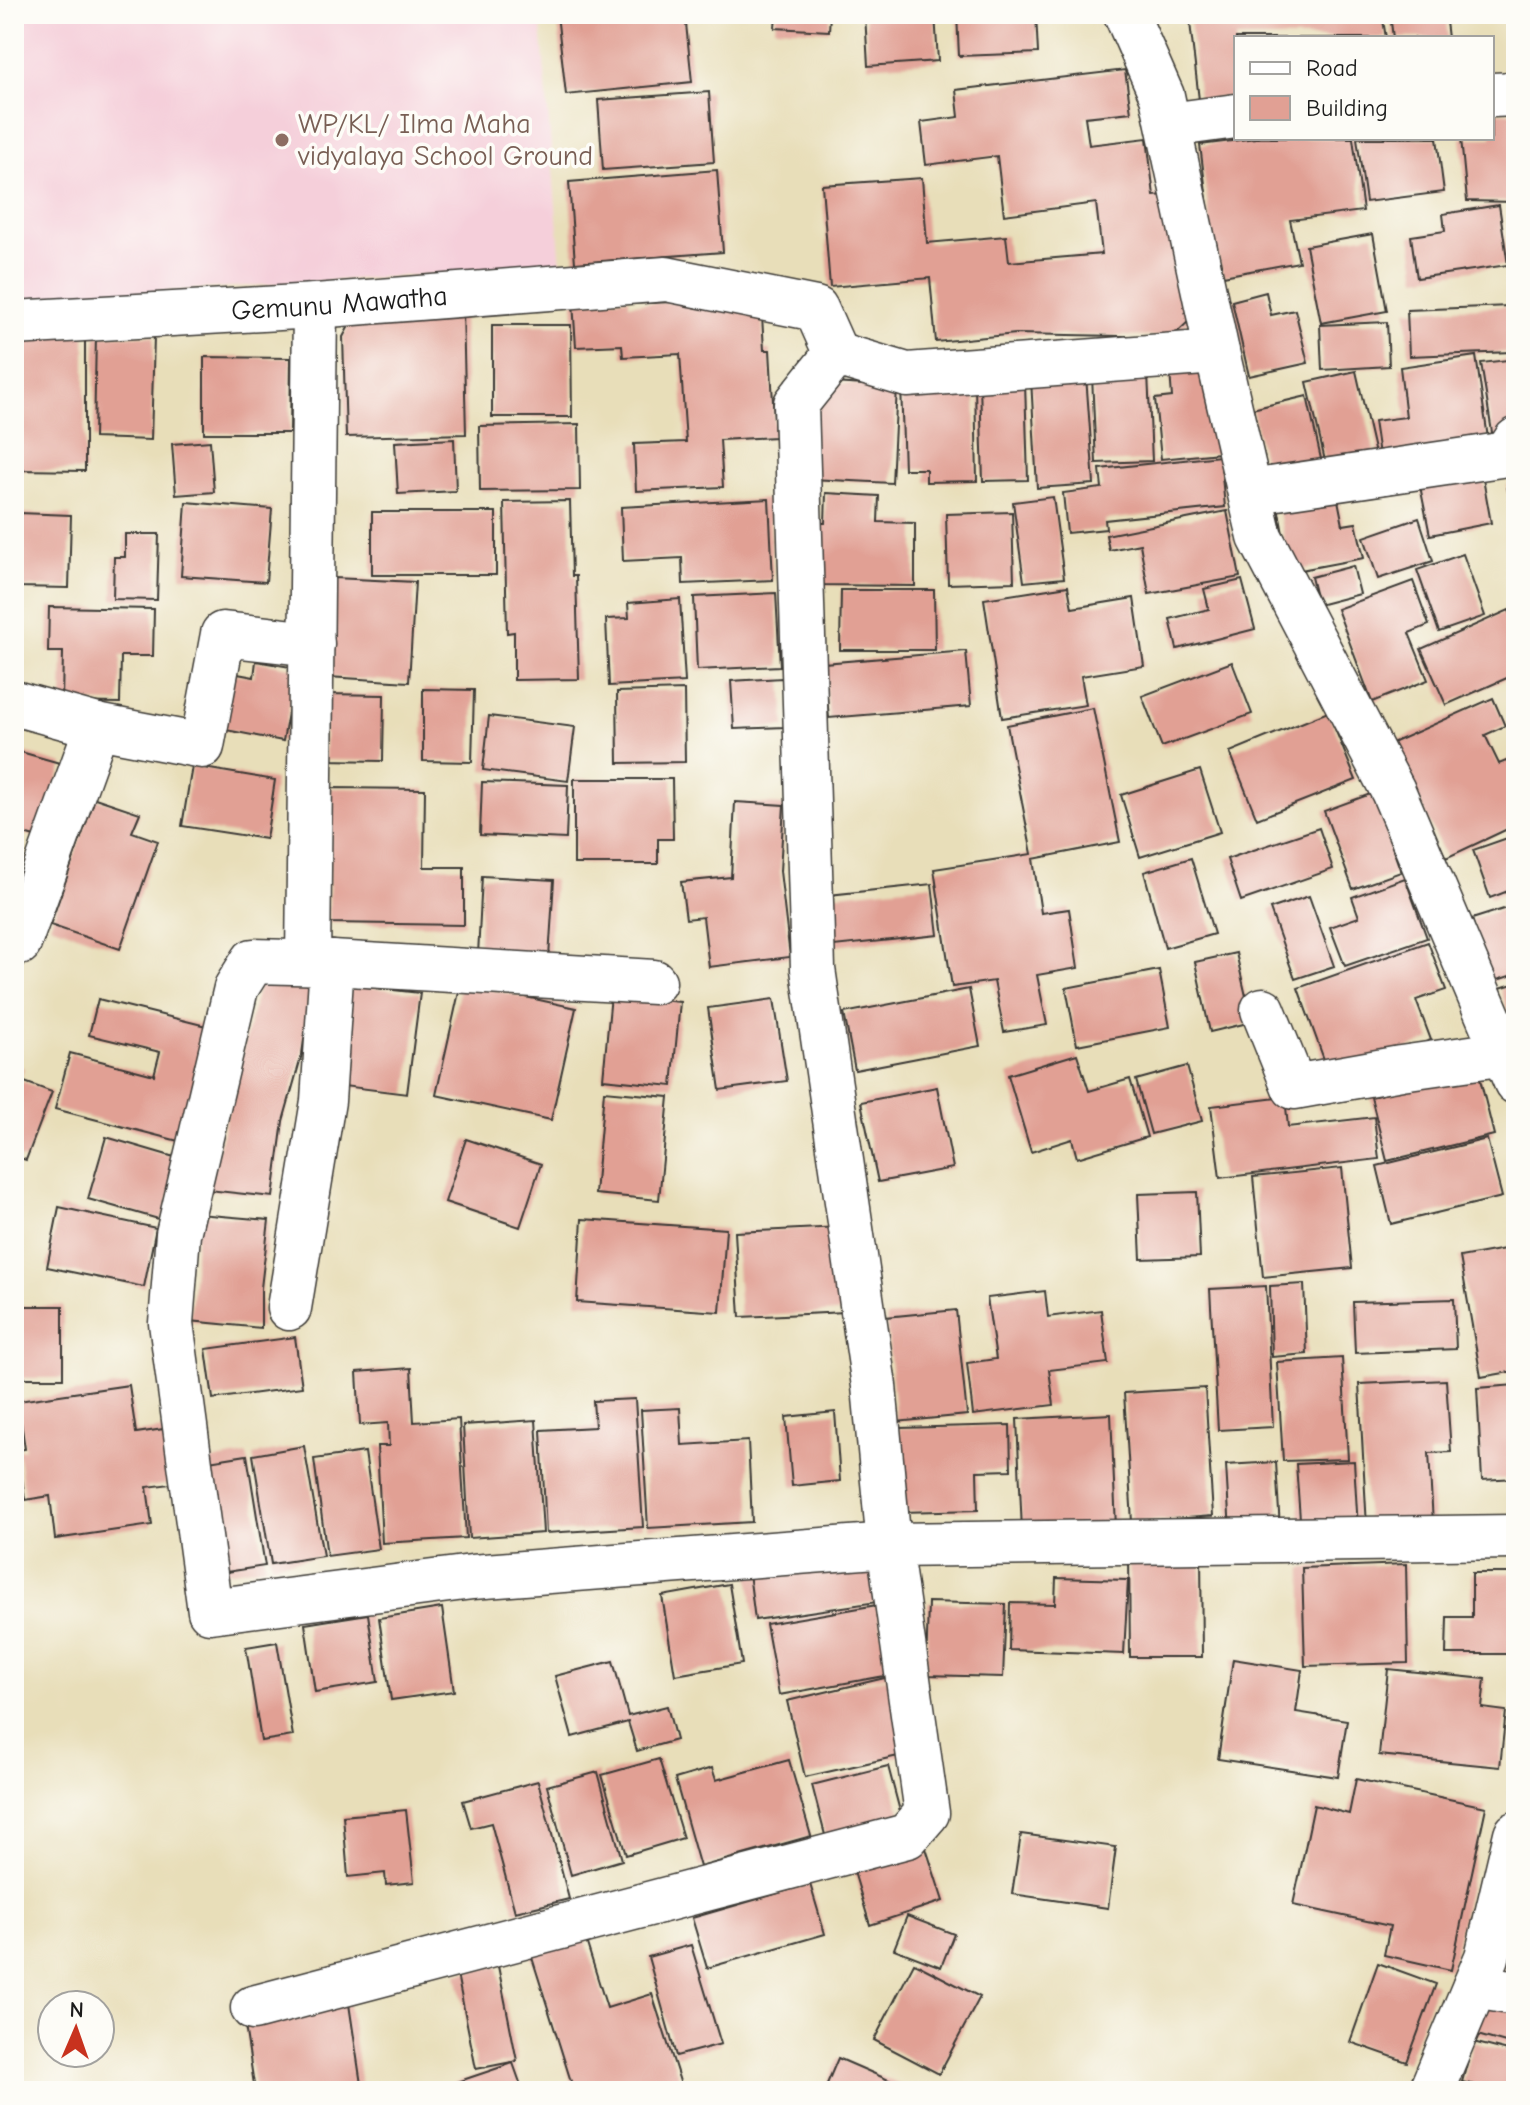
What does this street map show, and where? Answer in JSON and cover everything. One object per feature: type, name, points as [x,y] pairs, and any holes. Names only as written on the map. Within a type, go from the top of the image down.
[{"type":"street","points":[[1126,14],[1162,96],[1260,537],[1393,791],[1511,1068],[1401,1068],[1294,1087],[1263,1010]]},
{"type":"street","points":[[1494,95],[1516,94]]},
{"type":"street","points":[[1169,125],[1234,116]]},
{"type":"street","name":"Gemunu Mawatha","points":[[14,323],[315,306],[666,279],[816,309],[836,354]]},
{"type":"street","points":[[289,1308],[323,1101],[312,644],[315,306]]},
{"type":"street","points":[[253,2008],[907,1836],[927,1813],[889,1545],[874,1386],[813,969],[796,404],[836,354],[907,375],[1217,352]]},
{"type":"street","points":[[1250,492],[1507,454],[1516,440]]},
{"type":"street","points":[[14,703],[97,726],[202,746],[223,634],[312,644]]},
{"type":"street","points":[[19,943],[97,726]]},
{"type":"street","points":[[654,982],[320,962],[253,961],[236,988],[178,1234],[171,1323],[210,1611],[472,1577],[889,1545],[1516,1537]]},
{"type":"street","points":[[1431,2091],[1496,1990],[1487,1957],[1516,1834]]},
{"type":"shaded area","name":"WP/KL/ Ilma Maha vidyalaya School Ground","points":[[14,14],[540,14],[561,266],[14,301]]},
{"type":"building","points":[[557,14],[685,14],[692,82],[566,95]]},
{"type":"building","points":[[776,14],[830,14],[829,31],[775,28]]},
{"type":"building","points":[[865,14],[935,14],[938,61],[868,66]]},
{"type":"building","points":[[957,14],[1036,14],[1038,53],[959,56]]},
{"type":"building","points":[[1189,14],[1382,14],[1386,36],[1234,36],[1234,96],[1199,100]]},
{"type":"building","points":[[1390,14],[1445,14],[1448,36],[1393,36]]},
{"type":"building","points":[[1487,14],[1516,14],[1516,22],[1486,20]]},
{"type":"building","points":[[1125,70],[1131,112],[1085,117],[1089,145],[1147,138],[1154,196],[1165,195],[1189,321],[1172,337],[1016,334],[936,342],[930,278],[830,287],[822,185],[922,178],[927,243],[1006,236],[1009,262],[1102,254],[1096,203],[1004,215],[997,156],[926,165],[921,122],[959,117],[956,90]]},
{"type":"building","points":[[709,92],[714,162],[603,170],[598,100]]},
{"type":"building","points":[[1494,112],[1516,113],[1516,202],[1467,201],[1461,140],[1494,140]]},
{"type":"building","points":[[1240,140],[1353,140],[1363,211],[1290,220],[1299,262],[1223,276],[1211,231],[1200,145]]},
{"type":"building","points":[[1357,140],[1437,140],[1444,192],[1366,202]]},
{"type":"building","points":[[717,170],[723,252],[575,263],[569,182]]},
{"type":"building","points":[[1499,205],[1508,265],[1417,278],[1411,236],[1445,231],[1443,214]]},
{"type":"building","points":[[1373,234],[1387,311],[1321,323],[1306,246]]},
{"type":"building","points":[[1266,292],[1271,315],[1295,310],[1308,363],[1249,376],[1232,301]]},
{"type":"building","points":[[629,298],[629,304],[761,298],[764,350],[770,350],[775,437],[720,440],[723,487],[636,491],[634,444],[686,442],[680,354],[623,357],[622,345],[576,347],[573,302]]},
{"type":"building","points":[[1510,306],[1512,352],[1409,356],[1407,310]]},
{"type":"building","points":[[463,310],[466,434],[346,437],[343,337],[358,316]]},
{"type":"building","points":[[1387,322],[1389,366],[1322,370],[1320,325]]},
{"type":"building","points":[[492,325],[571,325],[572,417],[492,417]]},
{"type":"building","points":[[22,335],[85,335],[85,471],[20,470],[21,481],[14,481],[14,345],[21,345]]},
{"type":"building","points":[[96,335],[154,336],[151,440],[94,438]]},
{"type":"building","points":[[1476,356],[1489,445],[1380,462],[1374,421],[1406,417],[1400,367]]},
{"type":"building","points":[[204,357],[291,358],[290,433],[204,433]]},
{"type":"building","points":[[1516,359],[1516,431],[1494,445],[1481,363]]},
{"type":"building","points":[[1210,367],[1219,453],[1161,459],[1155,399],[1172,397],[1170,371]]},
{"type":"building","points":[[1356,371],[1377,463],[1328,474],[1307,382]]},
{"type":"building","points":[[1148,373],[1152,461],[1096,463],[1092,376]]},
{"type":"building","points":[[1086,376],[1094,484],[1037,488],[1031,379]]},
{"type":"building","points":[[816,382],[897,387],[892,483],[811,479]]},
{"type":"building","points":[[975,383],[977,481],[926,482],[926,469],[904,469],[901,385]]},
{"type":"building","points":[[1025,383],[1028,480],[983,481],[980,384]]},
{"type":"building","points":[[1307,396],[1323,468],[1268,481],[1252,409]]},
{"type":"building","points":[[579,424],[580,490],[480,491],[479,426]]},
{"type":"building","points":[[454,439],[456,491],[398,494],[395,442]]},
{"type":"building","points":[[210,441],[214,492],[176,495],[172,444]]},
{"type":"building","points":[[1220,456],[1225,507],[1105,520],[1106,529],[1067,533],[1063,493],[1102,488],[1100,469]]},
{"type":"building","points":[[1482,473],[1491,523],[1430,535],[1420,486]]},
{"type":"building","points":[[1507,485],[1516,485],[1516,515],[1511,515]]},
{"type":"building","points":[[1336,490],[1343,525],[1356,523],[1364,558],[1290,572],[1277,501]]},
{"type":"building","points":[[826,493],[879,496],[878,522],[915,523],[915,586],[818,585],[818,523],[825,523]]},
{"type":"building","points":[[1053,497],[1064,578],[1024,582],[1013,502]]},
{"type":"building","points":[[769,499],[773,580],[683,584],[682,558],[623,561],[621,507]]},
{"type":"building","points":[[570,501],[579,679],[514,680],[514,632],[507,633],[504,502]]},
{"type":"building","points":[[186,502],[272,509],[266,582],[181,576]]},
{"type":"building","points":[[1227,511],[1240,577],[1149,594],[1140,544],[1109,550],[1106,535]]},
{"type":"building","points":[[372,512],[496,512],[496,575],[372,575]]},
{"type":"building","points":[[1012,512],[1014,582],[948,584],[946,514]]},
{"type":"building","points":[[19,513],[71,515],[69,588],[17,587]]},
{"type":"building","points":[[1419,518],[1433,561],[1378,579],[1364,537]]},
{"type":"building","points":[[125,534],[159,534],[157,600],[113,599],[114,557],[125,557]]},
{"type":"building","points":[[1463,554],[1485,616],[1439,632],[1417,570]]},
{"type":"building","points":[[1353,566],[1360,594],[1318,605],[1311,577]]},
{"type":"building","points":[[334,578],[415,582],[409,682],[328,677]]},
{"type":"building","points":[[1242,580],[1255,629],[1177,649],[1170,619],[1209,609],[1204,589]]},
{"type":"building","points":[[1413,581],[1429,625],[1409,633],[1428,680],[1372,702],[1337,609]]},
{"type":"building","points":[[1068,586],[1072,608],[1134,598],[1144,666],[1081,676],[1086,705],[1002,718],[984,599]]},
{"type":"building","points":[[841,590],[934,590],[935,650],[840,650]]},
{"type":"building","points":[[776,593],[780,666],[697,670],[694,597]]},
{"type":"building","points":[[680,599],[685,682],[609,686],[606,619],[629,618],[628,603]]},
{"type":"building","points":[[49,607],[154,609],[153,656],[121,656],[120,703],[62,702],[63,652],[48,652]]},
{"type":"building","points":[[1509,610],[1516,625],[1516,674],[1446,705],[1421,649]]},
{"type":"building","points":[[966,651],[971,706],[829,718],[824,663]]},
{"type":"building","points":[[256,661],[296,668],[283,741],[221,729],[232,673],[254,677]]},
{"type":"building","points":[[1232,662],[1252,714],[1162,747],[1142,696]]},
{"type":"building","points":[[782,678],[785,727],[734,729],[731,681]]},
{"type":"building","points":[[423,689],[474,690],[472,762],[423,761]]},
{"type":"building","points":[[684,690],[685,762],[618,763],[617,692]]},
{"type":"building","points":[[325,694],[384,695],[383,761],[325,760]]},
{"type":"building","points":[[1493,698],[1505,726],[1485,735],[1499,764],[1516,757],[1516,825],[1446,858],[1392,743]]},
{"type":"building","points":[[1093,708],[1120,842],[1033,859],[1041,913],[1069,909],[1078,968],[1037,975],[1047,1025],[1004,1032],[994,981],[952,987],[934,869],[1032,854],[1007,725]]},
{"type":"building","points":[[1328,712],[1356,780],[1257,819],[1230,752]]},
{"type":"building","points":[[489,716],[575,727],[568,781],[483,770]]},
{"type":"building","points":[[14,750],[63,764],[41,839],[14,831]]},
{"type":"building","points":[[192,766],[275,780],[266,839],[182,826]]},
{"type":"building","points":[[1200,770],[1220,832],[1140,857],[1121,795]]},
{"type":"building","points":[[574,779],[672,779],[673,839],[658,839],[658,864],[574,864]]},
{"type":"building","points":[[482,782],[568,785],[566,839],[480,835]]},
{"type":"building","points":[[330,788],[425,789],[424,867],[464,867],[464,925],[329,923]]},
{"type":"building","points":[[1373,793],[1401,872],[1353,889],[1324,811]]},
{"type":"building","points":[[95,798],[140,813],[132,832],[158,841],[120,949],[50,925]]},
{"type":"building","points":[[735,802],[784,805],[780,871],[790,957],[709,967],[703,917],[686,919],[681,882],[731,877]]},
{"type":"building","points":[[1319,828],[1333,869],[1241,901],[1227,859]]},
{"type":"building","points":[[1516,835],[1516,888],[1490,898],[1473,850]]},
{"type":"building","points":[[1191,858],[1214,934],[1165,948],[1144,872]]},
{"type":"building","points":[[482,876],[554,880],[549,958],[478,955]]},
{"type":"building","points":[[1405,878],[1427,938],[1345,966],[1330,927],[1359,917],[1352,897]]},
{"type":"building","points":[[932,884],[938,935],[834,946],[829,895]]},
{"type":"building","points":[[1309,896],[1334,966],[1295,979],[1270,909]]},
{"type":"building","points":[[1516,905],[1516,974],[1491,982],[1472,919]]},
{"type":"building","points":[[1428,942],[1446,990],[1416,1000],[1431,1040],[1330,1076],[1298,988]]},
{"type":"building","points":[[1236,953],[1252,1022],[1210,1032],[1195,962]]},
{"type":"building","points":[[1159,970],[1170,1027],[1077,1045],[1066,988]]},
{"type":"building","points":[[262,973],[312,984],[302,1054],[283,1121],[273,1197],[208,1190]]},
{"type":"building","points":[[461,983],[576,1008],[551,1120],[436,1095]]},
{"type":"building","points":[[1516,983],[1516,1036],[1500,988]]},
{"type":"building","points":[[348,985],[420,993],[407,1094],[335,1085]]},
{"type":"building","points":[[969,989],[980,1046],[855,1070],[844,1013]]},
{"type":"building","points":[[611,995],[680,1002],[672,1086],[603,1079]]},
{"type":"building","points":[[98,999],[214,1028],[186,1143],[55,1109],[70,1053],[154,1075],[160,1052],[89,1035]]},
{"type":"building","points":[[774,999],[787,1081],[720,1090],[708,1008]]},
{"type":"building","points":[[1077,1054],[1089,1091],[1130,1079],[1147,1137],[1077,1158],[1072,1139],[1031,1152],[1008,1075]]},
{"type":"building","points":[[14,1064],[24,1068],[19,1080],[52,1092],[26,1160],[14,1156]]},
{"type":"building","points":[[1187,1066],[1202,1121],[1151,1134],[1136,1080]]},
{"type":"building","points":[[1478,1071],[1494,1135],[1387,1161],[1371,1097]]},
{"type":"building","points":[[937,1087],[953,1168],[878,1182],[861,1102]]},
{"type":"building","points":[[604,1091],[669,1097],[659,1200],[595,1194]]},
{"type":"building","points":[[1285,1097],[1288,1127],[1374,1117],[1379,1159],[1220,1178],[1211,1106]]},
{"type":"building","points":[[106,1137],[181,1159],[162,1220],[88,1199]]},
{"type":"building","points":[[466,1139],[541,1164],[520,1227],[445,1202]]},
{"type":"building","points":[[1487,1139],[1502,1197],[1391,1224],[1377,1166]]},
{"type":"building","points":[[1342,1168],[1352,1268],[1263,1277],[1253,1177]]},
{"type":"building","points":[[1197,1192],[1200,1257],[1141,1259],[1138,1194]]},
{"type":"building","points":[[59,1207],[156,1228],[144,1287],[47,1267]]},
{"type":"building","points":[[198,1214],[269,1220],[261,1288],[261,1328],[190,1321]]},
{"type":"building","points":[[582,1219],[726,1229],[720,1312],[577,1302]]},
{"type":"building","points":[[841,1227],[845,1312],[740,1317],[735,1232]]},
{"type":"building","points":[[1516,1247],[1516,1371],[1481,1377],[1460,1257]]},
{"type":"building","points":[[1304,1284],[1307,1354],[1272,1357],[1270,1286]]},
{"type":"building","points":[[1266,1286],[1273,1427],[1218,1430],[1210,1289]]},
{"type":"building","points":[[1045,1291],[1048,1317],[1101,1310],[1108,1363],[1049,1370],[1054,1405],[973,1415],[967,1363],[996,1359],[987,1298]]},
{"type":"building","points":[[1454,1299],[1456,1349],[1355,1353],[1353,1302]]},
{"type":"building","points":[[14,1306],[63,1306],[63,1378],[14,1378]]},
{"type":"building","points":[[956,1310],[967,1415],[896,1422],[886,1317]]},
{"type":"building","points":[[295,1337],[302,1387],[213,1399],[206,1349]]},
{"type":"building","points":[[1342,1358],[1348,1459],[1283,1461],[1277,1362]]},
{"type":"building","points":[[411,1368],[414,1422],[459,1419],[466,1538],[382,1543],[377,1446],[389,1446],[388,1423],[360,1425],[357,1372]]},
{"type":"building","points":[[1446,1380],[1451,1452],[1429,1453],[1433,1523],[1367,1527],[1359,1384]]},
{"type":"building","points":[[129,1385],[136,1433],[164,1429],[171,1484],[147,1487],[152,1525],[55,1539],[50,1496],[25,1500],[18,1450],[25,1449],[18,1401]]},
{"type":"building","points":[[1516,1385],[1516,1478],[1482,1480],[1477,1388]]},
{"type":"building","points":[[1205,1388],[1213,1516],[1132,1522],[1124,1393]]},
{"type":"building","points":[[635,1399],[643,1527],[546,1533],[541,1430],[595,1427],[593,1401]]},
{"type":"building","points":[[680,1408],[682,1445],[748,1441],[752,1522],[648,1528],[641,1410]]},
{"type":"building","points":[[835,1412],[840,1481],[792,1486],[786,1417]]},
{"type":"building","points":[[1111,1414],[1116,1528],[1022,1531],[1017,1419]]},
{"type":"building","points":[[536,1420],[543,1533],[469,1538],[463,1425]]},
{"type":"building","points":[[1010,1425],[1011,1470],[977,1471],[978,1510],[901,1512],[899,1428]]},
{"type":"building","points":[[304,1446],[323,1556],[271,1564],[253,1455]]},
{"type":"building","points":[[365,1452],[379,1549],[327,1556],[314,1459]]},
{"type":"building","points":[[247,1455],[265,1566],[220,1573],[202,1462]]},
{"type":"building","points":[[1354,1461],[1358,1529],[1301,1533],[1296,1464]]},
{"type":"building","points":[[1276,1462],[1280,1529],[1230,1532],[1226,1465]]},
{"type":"building","points":[[869,1548],[877,1602],[755,1620],[748,1565]]},
{"type":"building","points":[[1129,1553],[1201,1553],[1202,1657],[1130,1657]]},
{"type":"building","points":[[1406,1564],[1408,1663],[1305,1666],[1302,1568]]},
{"type":"building","points":[[1472,1573],[1516,1573],[1516,1654],[1446,1654],[1447,1617],[1472,1617]]},
{"type":"building","points":[[1056,1578],[1128,1580],[1124,1654],[1009,1650],[1010,1603],[1055,1604]]},
{"type":"building","points":[[729,1584],[742,1664],[675,1675],[662,1596]]},
{"type":"building","points":[[928,1602],[1006,1604],[1003,1677],[926,1675]]},
{"type":"building","points":[[877,1605],[890,1675],[779,1695],[766,1624]]},
{"type":"building","points":[[442,1608],[454,1691],[391,1700],[379,1618]]},
{"type":"building","points":[[368,1614],[378,1682],[315,1692],[305,1624]]},
{"type":"building","points":[[277,1642],[293,1736],[261,1741],[246,1647]]},
{"type":"building","points":[[1233,1659],[1302,1670],[1296,1712],[1347,1720],[1338,1777],[1218,1759]]},
{"type":"building","points":[[613,1661],[628,1716],[667,1706],[676,1740],[637,1751],[628,1722],[572,1737],[555,1676]]},
{"type":"building","points":[[1388,1669],[1485,1679],[1482,1708],[1506,1711],[1500,1767],[1379,1755]]},
{"type":"building","points":[[889,1677],[907,1754],[805,1777],[787,1701]]},
{"type":"building","points":[[659,1759],[683,1838],[626,1855],[602,1775]]},
{"type":"building","points":[[789,1760],[811,1836],[700,1867],[675,1779],[712,1768],[716,1780]]},
{"type":"building","points":[[888,1766],[901,1815],[825,1835],[812,1785]]},
{"type":"building","points":[[598,1772],[622,1860],[571,1875],[547,1786]]},
{"type":"building","points":[[1356,1779],[1486,1807],[1451,1970],[1384,1955],[1390,1926],[1293,1905],[1314,1805],[1349,1814]]},
{"type":"building","points":[[538,1781],[569,1899],[515,1912],[491,1823],[471,1828],[463,1801]]},
{"type":"building","points":[[406,1810],[414,1882],[386,1885],[385,1873],[348,1877],[343,1816]]},
{"type":"building","points":[[1021,1834],[1116,1847],[1108,1908],[1012,1894]]},
{"type":"building","points":[[924,1842],[943,1901],[870,1925],[852,1865]]},
{"type":"building","points":[[810,1884],[825,1934],[707,1968],[692,1918]]},
{"type":"building","points":[[1509,1910],[1516,1910],[1516,1979],[1504,1978]]},
{"type":"building","points":[[907,1916],[954,1934],[941,1967],[894,1949]]},
{"type":"building","points":[[583,1931],[607,2008],[652,1994],[683,2091],[574,2091],[529,1948]]},
{"type":"building","points":[[691,1945],[721,2044],[676,2056],[648,1957]]},
{"type":"building","points":[[914,1963],[980,1997],[939,2074],[874,2040]]},
{"type":"building","points":[[1378,1963],[1436,1984],[1407,2062],[1350,2042]]},
{"type":"building","points":[[498,1966],[517,2061],[476,2069],[457,1974]]},
{"type":"building","points":[[1485,1999],[1516,2008],[1516,2046],[1474,2034]]},
{"type":"building","points":[[349,2004],[362,2091],[255,2091],[244,2019]]},
{"type":"building","points":[[1473,2042],[1516,2053],[1516,2091],[1499,2091],[1462,2082]]},
{"type":"building","points":[[838,2058],[914,2091],[824,2091]]},
{"type":"building","points":[[513,2063],[523,2091],[446,2091],[445,2086]]},
{"type":"place","name":"WP/KL/ Ilma Maha vidyalaya School Ground","points":[[282,140]]}]
